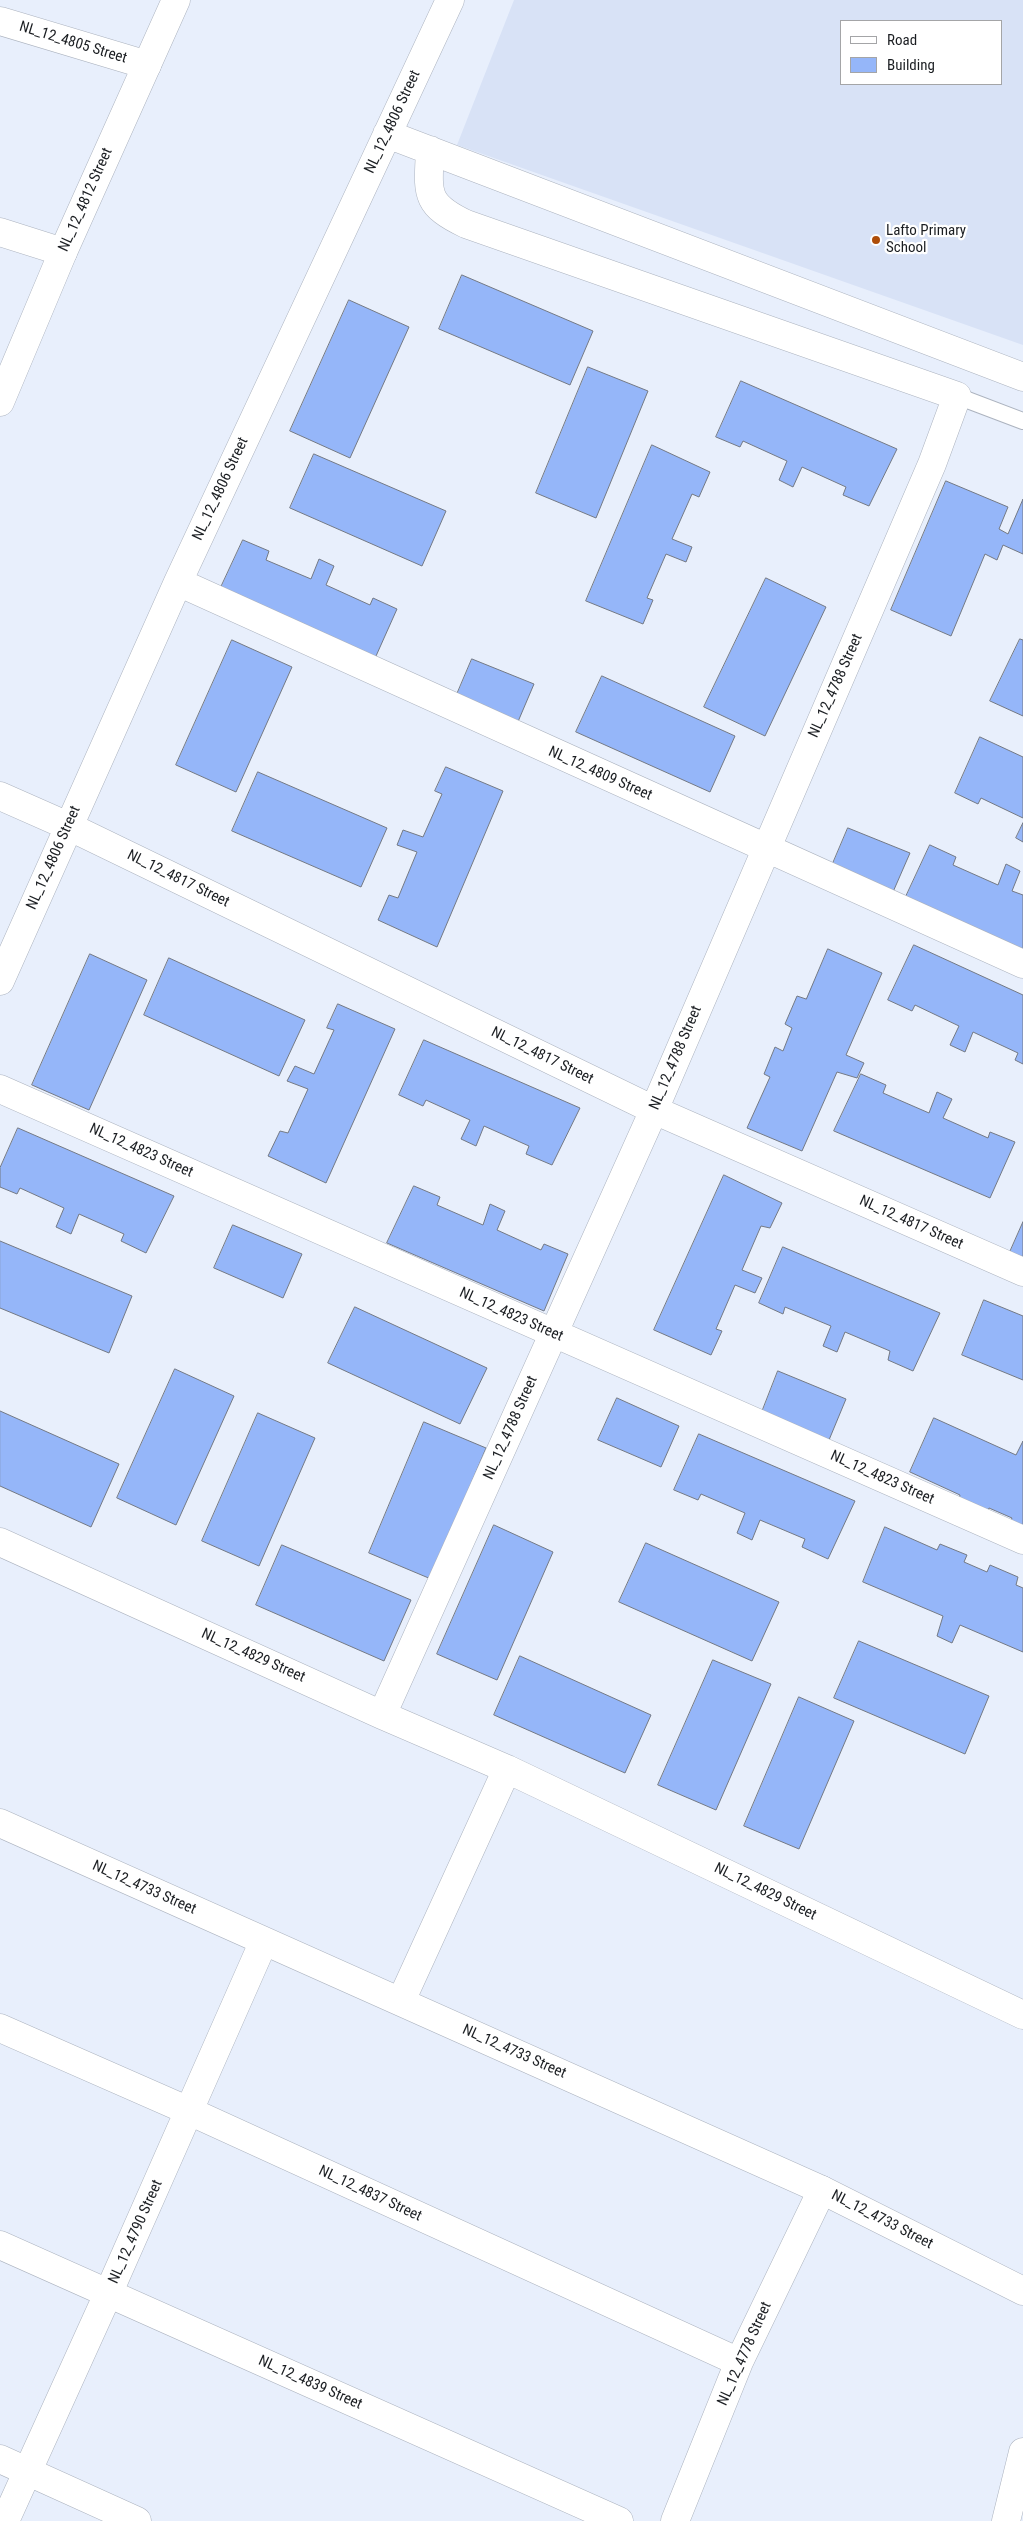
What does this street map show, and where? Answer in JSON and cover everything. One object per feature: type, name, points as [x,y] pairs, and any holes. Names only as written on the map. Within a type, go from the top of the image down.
[{"type":"street","name":"NL_12_4812 Street","points":[[0,402],[63,252],[176,0]]},
{"type":"street","name":"NL_12_4806 Street","points":[[0,981],[178,582],[450,0]]},
{"type":"street","name":"NL_12_4805 Street","points":[[0,21],[147,65]]},
{"type":"street","points":[[387,134],[1023,377]]},
{"type":"street","points":[[430,150],[428,185],[433,203],[443,213],[466,224],[957,396]]},
{"type":"street","points":[[0,232],[63,252]]},
{"type":"street","name":"NL_12_4788 Street","points":[[382,1715],[654,1110],[765,848],[932,464],[957,396]]},
{"type":"street","name":"NL_12_4809 Street","points":[[178,582],[1023,964]]},
{"type":"street","name":"NL_12_4817 Street","points":[[0,796],[68,826],[654,1110],[1023,1272]]},
{"type":"street","name":"NL_12_4823 Street","points":[[0,1089],[1023,1540]]},
{"type":"street","name":"NL_12_4829 Street","points":[[0,1542],[382,1715],[507,1769],[1023,2015]]},
{"type":"street","points":[[400,2001],[507,1769]]},
{"type":"street","name":"NL_12_4733 Street","points":[[0,1823],[822,2190],[1023,2291]]},
{"type":"street","name":"NL_12_4790 Street","points":[[5,2521],[108,2294],[263,1942]]},
{"type":"street","name":"NL_12_4837 Street","points":[[0,2028],[189,2111],[739,2362]]},
{"type":"street","name":"NL_12_4778 Street","points":[[675,2521],[739,2362],[822,2190]]},
{"type":"street","name":"NL_12_4839 Street","points":[[0,2245],[619,2521]]},
{"type":"street","points":[[1006,2521],[1023,2452]]},
{"type":"street","points":[[0,2459],[138,2521]]},
{"type":"lane","points":[[957,396],[1023,421]]},
{"type":"shaded area","name":"Lafto Primary School","points":[[514,0],[1023,0],[1023,345],[457,145]]},
{"type":"building","points":[[462,275],[593,331],[570,385],[439,329]]},
{"type":"building","points":[[349,300],[409,327],[350,458],[290,431]]},
{"type":"building","points":[[588,367],[648,391],[596,518],[536,493]]},
{"type":"building","points":[[741,381],[897,449],[869,506],[843,495],[846,487],[802,467],[793,487],[779,480],[787,461],[743,441],[740,447],[716,437]]},
{"type":"building","points":[[652,445],[710,472],[699,497],[692,494],[672,539],[692,547],[686,562],[666,554],[647,598],[653,600],[643,624],[586,601]]},
{"type":"building","points":[[314,454],[446,511],[422,566],[290,508]]},
{"type":"building","points":[[946,481],[1008,507],[999,529],[1008,534],[1023,499],[1023,554],[1003,545],[997,560],[985,554],[951,636],[891,610]]},
{"type":"building","points":[[243,540],[269,551],[266,560],[311,579],[319,559],[334,566],[326,585],[370,605],[373,598],[397,609],[372,665],[216,598]]},
{"type":"building","points":[[766,578],[826,607],[765,736],[704,707]]},
{"type":"building","points":[[1020,639],[1023,640],[1023,716],[990,701]]},
{"type":"building","points":[[232,640],[292,667],[236,792],[176,765]]},
{"type":"building","points":[[472,659],[534,684],[517,724],[455,699]]},
{"type":"building","points":[[602,676],[735,736],[710,792],[576,732]]},
{"type":"building","points":[[980,737],[1023,757],[1023,818],[981,798],[978,804],[955,793]]},
{"type":"building","points":[[446,767],[503,791],[437,947],[378,920],[389,895],[398,898],[417,852],[397,845],[403,830],[423,837],[442,794],[435,791]]},
{"type":"building","points":[[258,772],[387,828],[361,887],[232,831]]},
{"type":"building","points":[[1023,823],[1023,842],[1016,838]]},
{"type":"building","points":[[848,828],[910,853],[893,892],[831,868]]},
{"type":"building","points":[[930,845],[956,857],[953,865],[998,885],[1006,864],[1020,871],[1012,891],[1023,895],[1023,955],[903,903]]},
{"type":"building","points":[[914,945],[1023,995],[1023,1064],[1015,1060],[1018,1053],[973,1032],[965,1052],[950,1045],[959,1026],[915,1005],[912,1011],[888,1000]]},
{"type":"building","points":[[828,949],[882,973],[846,1055],[864,1063],[857,1078],[837,1072],[802,1151],[747,1128],[770,1077],[764,1074],[775,1047],[783,1051],[792,1028],[785,1024],[797,996],[806,999]]},
{"type":"building","points":[[90,954],[147,980],[89,1110],[32,1085]]},
{"type":"building","points":[[169,958],[305,1020],[279,1076],[144,1015]]},
{"type":"building","points":[[338,1004],[395,1029],[326,1183],[268,1156],[280,1131],[288,1133],[308,1089],[287,1081],[295,1066],[314,1074],[334,1030],[327,1028]]},
{"type":"building","points":[[424,1040],[580,1108],[552,1165],[526,1154],[529,1146],[484,1126],[476,1146],[461,1139],[470,1120],[426,1100],[423,1106],[399,1095]]},
{"type":"building","points":[[861,1074],[886,1085],[883,1093],[929,1113],[937,1092],[952,1099],[943,1118],[988,1138],[990,1132],[1015,1142],[990,1198],[834,1131]]},
{"type":"building","points":[[18,1128],[174,1196],[146,1253],[121,1241],[124,1234],[79,1214],[71,1234],[56,1227],[64,1208],[20,1188],[17,1194],[0,1187],[0,1168]]},
{"type":"building","points":[[724,1175],[782,1203],[770,1228],[761,1226],[742,1270],[762,1278],[755,1293],[735,1285],[716,1329],[722,1331],[711,1355],[654,1330]]},
{"type":"building","points":[[414,1186],[440,1197],[437,1205],[483,1225],[490,1204],[505,1211],[497,1230],[541,1250],[544,1244],[568,1254],[544,1311],[387,1243]]},
{"type":"building","points":[[1023,1222],[1023,1257],[1010,1252]]},
{"type":"building","points":[[233,1225],[302,1254],[283,1298],[214,1268]]},
{"type":"building","points":[[0,1241],[132,1296],[109,1353],[0,1308]]},
{"type":"building","points":[[783,1247],[940,1313],[913,1371],[888,1360],[890,1351],[845,1332],[837,1352],[823,1346],[831,1326],[785,1307],[783,1314],[759,1303]]},
{"type":"building","points":[[984,1300],[1023,1316],[1023,1380],[962,1355]]},
{"type":"building","points":[[355,1307],[487,1368],[460,1424],[328,1363]]},
{"type":"building","points":[[175,1369],[234,1396],[176,1525],[117,1498]]},
{"type":"building","points":[[778,1371],[846,1399],[829,1440],[762,1412]]},
{"type":"building","points":[[617,1398],[679,1426],[661,1467],[598,1440]]},
{"type":"building","points":[[0,1411],[119,1464],[91,1527],[0,1486]]},
{"type":"building","points":[[258,1413],[315,1438],[259,1566],[202,1541]]},
{"type":"building","points":[[934,1418],[1016,1455],[1023,1441],[1023,1532],[1008,1526],[1012,1518],[989,1508],[986,1515],[958,1503],[960,1495],[910,1472]]},
{"type":"building","points":[[424,1422],[486,1448],[431,1579],[369,1553]]},
{"type":"building","points":[[699,1434],[855,1501],[828,1559],[802,1547],[805,1539],[760,1520],[752,1540],[737,1533],[745,1513],[701,1494],[698,1500],[674,1490]]},
{"type":"building","points":[[494,1525],[553,1552],[497,1680],[437,1654]]},
{"type":"building","points":[[885,1527],[937,1550],[940,1544],[967,1555],[964,1562],[987,1572],[990,1565],[1018,1577],[1016,1585],[1023,1588],[1023,1652],[960,1625],[952,1643],[937,1636],[943,1616],[863,1582]]},
{"type":"building","points":[[646,1543],[779,1602],[752,1661],[619,1602]]},
{"type":"building","points":[[282,1545],[411,1600],[384,1661],[256,1605]]},
{"type":"building","points":[[859,1641],[989,1696],[965,1754],[834,1698]]},
{"type":"building","points":[[520,1656],[651,1715],[625,1773],[494,1715]]},
{"type":"building","points":[[713,1660],[771,1684],[716,1810],[658,1785]]},
{"type":"building","points":[[799,1697],[854,1721],[799,1849],[744,1826]]},
{"type":"place","name":"Lafto Primary School","points":[[876,240]]}]
